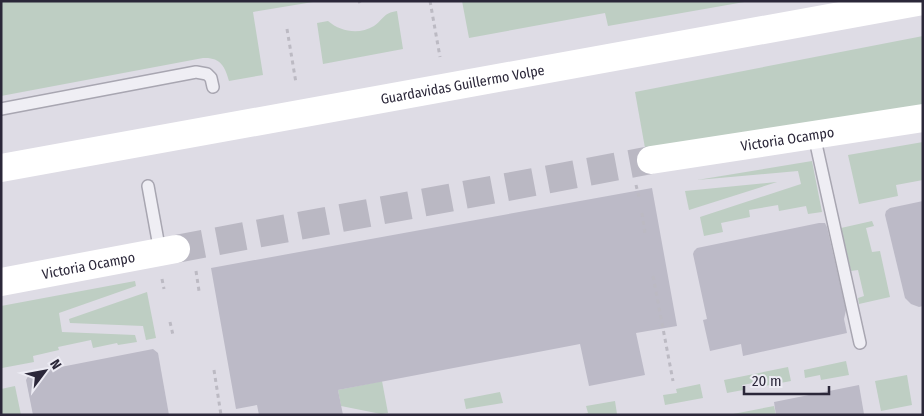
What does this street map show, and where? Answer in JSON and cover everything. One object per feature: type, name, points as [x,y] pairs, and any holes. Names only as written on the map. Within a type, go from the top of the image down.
[{"type":"main road","name":"Guardavidas Guillermo Volpe","points":[[1,168],[923,1]]},
{"type":"main road","name":"Victoria Ocampo","points":[[651,160],[923,118]]},
{"type":"main road","name":"Victoria Ocampo","points":[[1,282],[168,250]]},
{"type":"lane","points":[[1,109],[196,72],[207,74],[211,78],[213,88]]},
{"type":"lane","points":[[814,135],[860,343]]},
{"type":"lane","points":[[148,186],[168,250]]},
{"type":"path","points":[[430,1],[440,57]]},
{"type":"path","points":[[287,28],[296,82]]},
{"type":"path","points":[[642,213],[645,233]]},
{"type":"path","points":[[196,271],[199,291]]},
{"type":"path","points":[[653,276],[673,381]]},
{"type":"path","points":[[170,322],[173,335]]},
{"type":"path","points":[[214,370],[222,415]]},
{"type":"green space","points":[[462,1],[750,1],[608,26],[605,13],[469,38]]},
{"type":"green space","points":[[1,2],[313,2],[253,12],[263,75],[229,81],[226,71],[218,61],[203,58],[1,96]]},
{"type":"green space","points":[[397,11],[403,49],[323,64],[317,23],[328,21],[344,30],[362,31],[374,26],[389,13]]},
{"type":"green space","points":[[923,36],[923,106],[645,148],[635,92]]},
{"type":"green space","points":[[923,142],[923,180],[896,185],[898,196],[859,204],[848,155]]},
{"type":"green space","points":[[812,161],[822,212],[808,214],[806,206],[779,211],[778,205],[749,210],[750,217],[721,223],[723,232],[704,236],[700,217],[801,184],[798,171],[697,180]]},
{"type":"green space","points":[[777,182],[689,210],[685,191]]},
{"type":"green space","points":[[872,221],[874,226],[866,228],[872,252],[880,251],[890,297],[859,304],[858,298],[864,296],[858,270],[851,271],[841,228]]},
{"type":"green space","points":[[135,281],[136,286],[59,313],[62,332],[135,335],[137,342],[118,345],[117,343],[93,348],[91,340],[58,347],[59,350],[33,356],[34,362],[2,368],[1,306]]},
{"type":"green space","points":[[147,292],[156,338],[146,340],[143,326],[70,323],[69,319]]},
{"type":"green space","points":[[846,361],[849,375],[821,380],[820,375],[805,378],[804,370]]},
{"type":"green space","points":[[788,367],[791,381],[760,387],[759,382],[742,385],[743,390],[727,393],[724,380]]},
{"type":"green space","points":[[907,375],[912,405],[881,411],[875,381]]},
{"type":"green space","points":[[382,381],[388,413],[381,414],[341,406],[338,390]]},
{"type":"green space","points":[[700,384],[703,398],[665,405],[663,395],[677,393],[676,389]]},
{"type":"green space","points":[[15,386],[21,415],[1,415],[1,389]]},
{"type":"green space","points":[[500,392],[503,403],[466,409],[464,399]]},
{"type":"green space","points":[[615,401],[617,414],[579,415],[588,413],[586,406]]},
{"type":"green space","points":[[774,406],[776,415],[728,415]]},
{"type":"building","points":[[652,188],[677,326],[636,333],[645,375],[589,386],[580,344],[338,390],[343,415],[259,415],[257,405],[236,409],[211,268]]},
{"type":"building","points":[[923,201],[923,306],[919,307],[911,304],[905,298],[885,215],[886,211],[890,208]]},
{"type":"building","points":[[825,223],[827,227],[846,310],[844,319],[847,333],[743,356],[741,344],[710,351],[703,320],[707,319],[693,254],[694,251],[697,248]]},
{"type":"building","points":[[153,349],[158,353],[169,415],[33,415],[26,380],[30,373]]},
{"type":"building","points":[[859,385],[864,414],[776,415],[774,402]]},
{"type":"tunnel","points":[[176,249],[651,160]]}]
